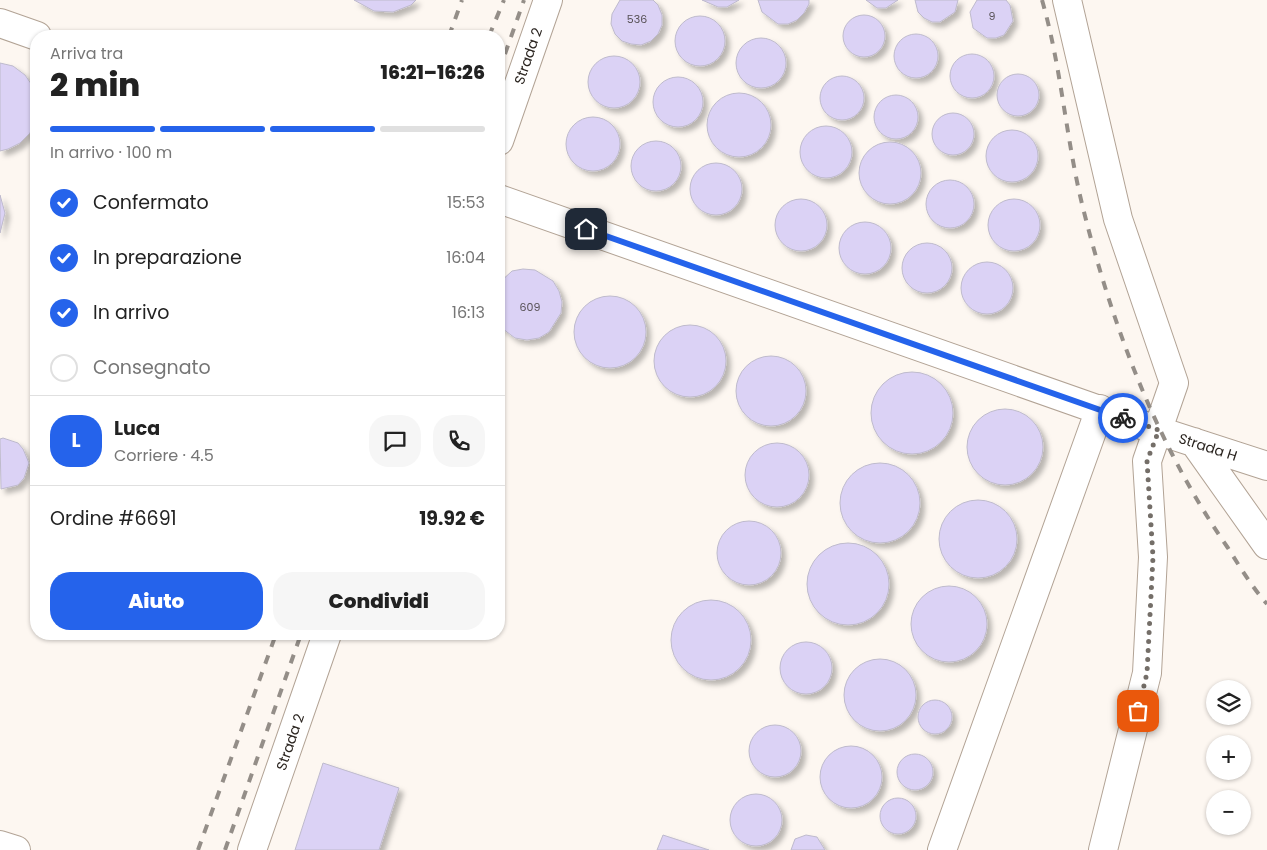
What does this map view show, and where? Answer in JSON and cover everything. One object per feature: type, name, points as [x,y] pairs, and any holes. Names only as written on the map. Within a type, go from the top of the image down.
[{"type":"lane","name":"Strada 2","points":[[505,124],[548,0]]},
{"type":"lane","points":[[1067,0],[1118,219],[1174,383],[1147,461],[1153,557],[1147,673],[1103,850]]},
{"type":"lane","points":[[0,23],[30,34]]},
{"type":"lane","name":"Strada H","points":[[505,201],[1100,410],[1267,466]]},
{"type":"lane","points":[[942,850],[1100,410]]},
{"type":"lane","points":[[1194,442],[1267,545]]},
{"type":"lane","name":"Strada 2","points":[[252,850],[325,640]]},
{"type":"lane","points":[[0,845],[16,850]]},
{"type":"building","points":[[354,0],[416,0],[411,5],[393,12],[374,11]]},
{"type":"building","points":[[620,0],[653,0],[658,5],[662,15],[662,25],[658,34],[651,41],[641,45],[631,44],[622,41],[615,34],[611,24],[612,14]]},
{"type":"building","points":[[702,0],[739,0],[727,7],[718,7]]},
{"type":"building","points":[[758,0],[809,0],[809,4],[797,20],[788,24],[778,24],[762,12]]},
{"type":"building","points":[[866,0],[898,0],[886,8],[877,8]]},
{"type":"building","points":[[915,0],[958,0],[955,12],[940,22],[932,22],[918,12]]},
{"type":"building","points":[[977,0],[1006,0],[1010,5],[1013,21],[1004,35],[996,38],[987,38],[973,28],[970,12]]},
{"type":"building","points":[[868,15],[876,18],[882,24],[885,36],[882,48],[876,54],[860,57],[852,54],[846,48],[843,32],[846,24],[852,18]]},
{"type":"building","points":[[695,16],[705,16],[718,23],[725,36],[725,46],[718,59],[705,66],[695,66],[686,62],[679,55],[675,46],[675,36],[679,27],[686,20]]},
{"type":"building","points":[[912,34],[920,34],[932,40],[938,56],[932,72],[920,78],[912,78],[900,72],[894,60],[894,52],[900,40]]},
{"type":"building","points":[[756,38],[766,38],[779,45],[786,58],[786,68],[779,81],[766,88],[756,88],[747,84],[740,77],[736,68],[736,58],[740,49],[747,42]]},
{"type":"building","points":[[972,54],[984,58],[990,64],[994,76],[990,88],[984,94],[972,98],[960,94],[954,88],[950,76],[954,64],[960,58]]},
{"type":"building","points":[[609,56],[619,56],[633,63],[640,77],[640,87],[633,101],[619,108],[609,108],[599,104],[592,97],[588,87],[588,77],[592,67],[599,60]]},
{"type":"building","points":[[0,63],[13,66],[25,75],[30,82],[30,133],[20,143],[0,151]]},
{"type":"building","points":[[1022,74],[1030,77],[1036,83],[1039,95],[1036,107],[1030,113],[1014,116],[1006,113],[1000,107],[997,91],[1000,83],[1006,77]]},
{"type":"building","points":[[842,76],[854,80],[860,86],[864,98],[860,110],[854,116],[842,120],[830,116],[824,110],[820,98],[824,86],[830,80]]},
{"type":"building","points":[[683,77],[696,84],[702,92],[702,112],[696,120],[688,126],[673,127],[660,120],[654,112],[653,97],[660,84],[668,78]]},
{"type":"building","points":[[733,93],[745,93],[762,102],[769,113],[771,125],[769,137],[762,148],[745,157],[733,157],[721,152],[712,143],[707,131],[707,119],[712,107],[721,98]]},
{"type":"building","points":[[896,95],[908,99],[914,105],[918,117],[914,129],[908,135],[896,139],[884,135],[878,129],[874,117],[878,105],[884,99]]},
{"type":"building","points":[[957,113],[965,116],[971,122],[974,134],[971,146],[965,152],[949,155],[941,152],[935,146],[932,130],[935,122],[941,116]]},
{"type":"building","points":[[593,117],[603,119],[612,125],[618,134],[620,144],[618,154],[612,163],[603,169],[593,171],[583,169],[574,163],[568,154],[566,144],[568,134],[574,125],[583,119]]},
{"type":"building","points":[[821,126],[831,126],[840,130],[848,138],[852,152],[848,166],[840,174],[831,178],[821,178],[812,174],[804,166],[800,157],[800,147],[804,138],[812,130]]},
{"type":"building","points":[[1007,130],[1017,130],[1031,137],[1038,151],[1038,161],[1031,175],[1017,182],[1007,182],[997,178],[990,171],[986,161],[986,151],[990,141],[997,134]]},
{"type":"building","points":[[661,141],[674,148],[680,156],[680,176],[674,184],[666,190],[651,191],[638,184],[632,176],[631,161],[638,148],[646,142]]},
{"type":"building","points":[[884,142],[896,142],[912,151],[919,161],[921,173],[919,185],[912,195],[896,204],[884,204],[873,199],[864,190],[859,179],[859,167],[864,156],[873,147]]},
{"type":"building","points":[[711,163],[721,163],[731,167],[738,174],[742,189],[738,204],[731,211],[721,215],[711,215],[701,211],[694,204],[690,194],[690,184],[694,174],[701,167]]},
{"type":"building","points":[[945,180],[955,180],[967,187],[974,199],[974,209],[967,221],[955,228],[945,228],[937,224],[930,217],[926,209],[926,199],[930,191],[937,184]]},
{"type":"building","points":[[0,195],[5,213],[0,233]]},
{"type":"building","points":[[801,199],[811,201],[819,207],[825,215],[827,225],[825,235],[819,243],[811,249],[801,251],[791,249],[783,243],[777,235],[775,225],[777,215],[783,207],[791,201]]},
{"type":"building","points":[[1014,199],[1024,201],[1032,207],[1038,215],[1040,225],[1038,235],[1032,243],[1024,249],[1014,251],[1004,249],[996,243],[990,235],[988,225],[990,215],[996,207],[1004,201]]},
{"type":"building","points":[[865,222],[875,224],[883,230],[889,238],[891,248],[889,258],[883,266],[875,272],[865,274],[855,272],[847,266],[841,258],[839,248],[841,238],[847,230],[855,224]]},
{"type":"building","points":[[922,243],[932,243],[945,250],[952,263],[952,273],[945,286],[932,293],[922,293],[913,289],[906,282],[902,273],[902,263],[906,254],[913,247]]},
{"type":"building","points":[[987,262],[1001,266],[1009,274],[1013,288],[1009,302],[1001,310],[987,314],[973,310],[965,302],[961,288],[965,274],[973,266]]},
{"type":"building","points":[[523,269],[535,270],[553,281],[559,291],[562,302],[561,313],[549,332],[539,338],[527,340],[515,338],[505,330],[505,277],[512,271]]},
{"type":"building","points":[[617,296],[636,306],[644,318],[646,332],[644,346],[636,358],[624,366],[603,368],[584,358],[576,346],[574,325],[584,306],[596,298]]},
{"type":"building","points":[[690,325],[704,328],[716,335],[723,347],[726,361],[723,375],[716,387],[704,394],[690,397],[676,394],[664,387],[657,375],[654,361],[657,347],[664,335],[676,328]]},
{"type":"building","points":[[771,356],[790,362],[800,372],[806,391],[800,410],[790,420],[771,426],[752,420],[742,410],[736,391],[742,372],[752,362]]},
{"type":"building","points":[[912,372],[928,375],[941,384],[950,397],[953,413],[950,429],[941,442],[928,451],[912,454],[896,451],[883,442],[874,429],[871,413],[874,397],[883,384],[896,375]]},
{"type":"building","points":[[1005,409],[1019,412],[1032,420],[1040,433],[1043,447],[1040,461],[1032,474],[1019,482],[1005,485],[991,482],[978,474],[970,461],[967,447],[970,433],[978,420],[991,412]]},
{"type":"building","points":[[3,438],[18,443],[29,463],[24,478],[18,485],[1,489],[0,439]]},
{"type":"building","points":[[777,443],[789,446],[800,452],[806,463],[809,475],[806,487],[800,498],[789,504],[777,507],[765,504],[754,498],[748,487],[745,475],[748,463],[754,452],[765,446]]},
{"type":"building","points":[[880,463],[895,466],[908,475],[917,488],[920,503],[917,518],[908,531],[895,540],[880,543],[865,540],[852,531],[843,518],[840,503],[843,488],[852,475],[865,466]]},
{"type":"building","points":[[978,500],[993,503],[1006,511],[1014,524],[1017,539],[1014,554],[1006,567],[993,575],[978,578],[963,575],[950,567],[942,554],[939,539],[942,524],[950,511],[963,503]]},
{"type":"building","points":[[749,521],[767,526],[772,530],[776,535],[781,553],[776,571],[772,576],[767,580],[749,585],[731,580],[726,576],[722,571],[717,553],[722,535],[726,530],[731,526]]},
{"type":"building","points":[[848,543],[864,546],[877,555],[886,568],[889,584],[886,600],[877,613],[864,622],[848,625],[832,622],[819,613],[810,600],[807,584],[810,568],[819,555],[832,546]]},
{"type":"building","points":[[949,586],[964,589],[976,597],[984,609],[987,624],[984,639],[976,651],[964,659],[949,662],[934,659],[922,651],[914,639],[911,624],[914,609],[922,597],[934,589]]},
{"type":"building","points":[[711,600],[726,603],[739,612],[748,625],[751,640],[748,655],[739,668],[726,677],[711,680],[696,677],[683,668],[674,655],[671,640],[674,625],[683,612],[696,603]]},
{"type":"building","points":[[801,642],[811,642],[825,649],[832,663],[832,673],[825,687],[811,694],[801,694],[791,690],[784,683],[780,673],[780,663],[784,653],[791,646]]},
{"type":"building","points":[[880,659],[900,665],[910,675],[916,695],[910,715],[900,725],[880,731],[860,725],[850,715],[844,695],[850,675],[860,665]]},
{"type":"building","points":[[935,700],[942,701],[947,705],[951,710],[951,724],[947,729],[942,733],[935,734],[928,733],[923,729],[919,724],[918,717],[919,710],[923,705],[928,701]]},
{"type":"building","points":[[770,725],[780,725],[794,732],[801,746],[801,756],[794,770],[780,777],[770,777],[760,773],[753,766],[749,756],[749,746],[753,736],[760,729]]},
{"type":"building","points":[[851,746],[868,751],[873,755],[877,760],[882,777],[877,794],[873,799],[868,803],[851,808],[834,803],[829,799],[825,794],[820,777],[825,760],[829,755],[834,751]]},
{"type":"building","points":[[915,754],[922,755],[928,759],[932,765],[932,779],[928,785],[922,789],[915,790],[908,789],[902,785],[898,779],[897,772],[898,765],[902,759],[908,755]]},
{"type":"building","points":[[323,763],[399,788],[379,850],[295,850]]},
{"type":"building","points":[[751,794],[761,794],[775,801],[782,815],[782,825],[775,839],[761,846],[751,846],[741,842],[734,835],[730,825],[730,815],[734,805],[741,798]]},
{"type":"building","points":[[898,798],[911,803],[916,816],[911,829],[898,834],[885,829],[880,816],[885,803]]},
{"type":"building","points":[[663,835],[709,850],[657,850]]},
{"type":"building","points":[[806,835],[817,837],[825,850],[791,850],[795,839]]},
{"type":"railway","points":[[451,30],[462,0]]},
{"type":"railway","points":[[492,30],[504,0]]},
{"type":"railway","points":[[505,54],[524,0]]},
{"type":"railway","points":[[1042,0],[1049,26],[1084,212],[1109,300],[1124,344],[1141,387],[1180,470],[1242,570],[1267,604]]},
{"type":"railway","points":[[198,850],[274,640]]},
{"type":"railway","points":[[225,850],[299,640]]},
{"type":"way so far","points":[[1123,418],[1159,430],[1147,461],[1153,557],[1147,673],[1138,711]]},
{"type":"route","points":[[586,229],[1123,418]]}]
